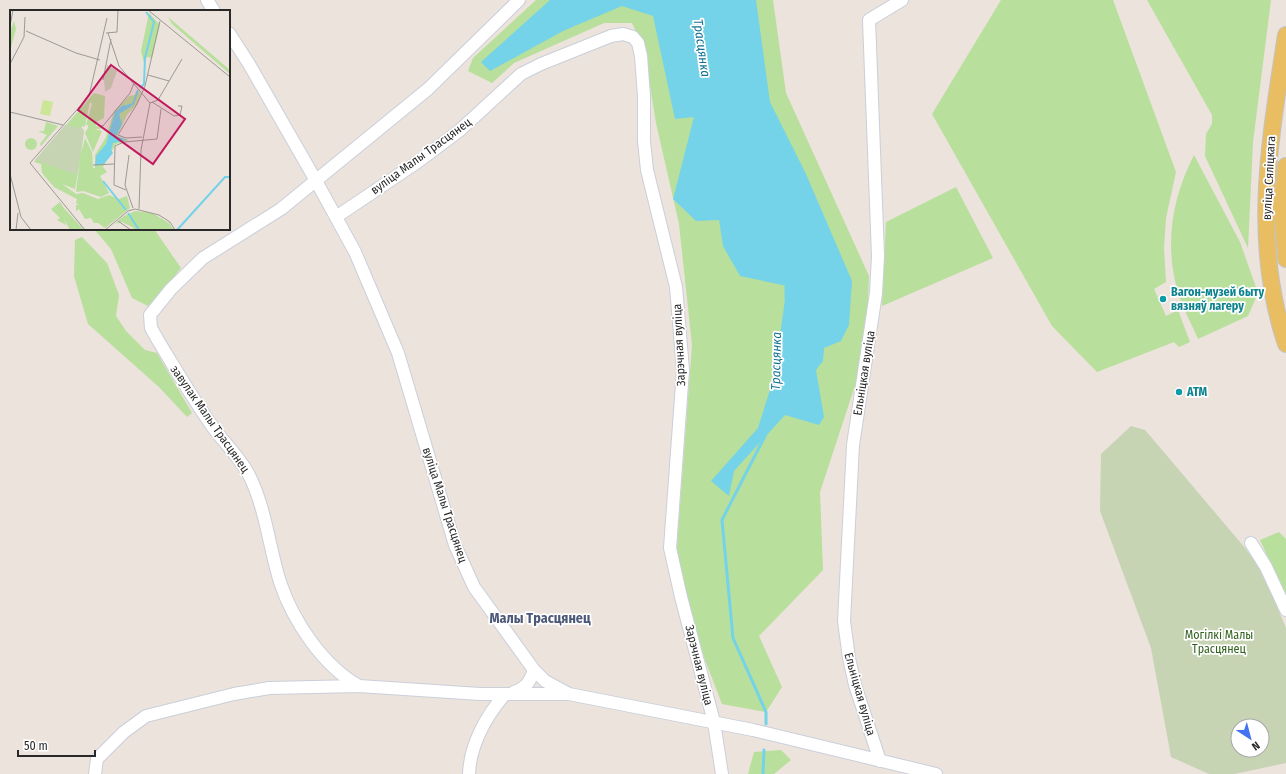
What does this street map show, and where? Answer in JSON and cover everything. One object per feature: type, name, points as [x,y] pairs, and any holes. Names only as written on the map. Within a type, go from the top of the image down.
[{"type":"main road","name":"вуліца Сяліцкага","points":[[1286,35],[1269,152],[1265,210],[1273,297],[1286,344]]},
{"type":"main road","name":"вуліца Сяліцкага","points":[[1286,166],[1282,207],[1286,259]]},
{"type":"street","points":[[207,0],[213,10]]},
{"type":"street","points":[[316,179],[428,89],[519,0]]},
{"type":"street","name":"Ельніцкая вуліца","points":[[880,761],[855,685],[849,658],[844,621],[853,445],[878,271],[868,20],[902,0]]},
{"type":"street","name":"Зарэчная вуліца","points":[[521,74],[541,64],[611,36],[623,34],[632,36],[638,43],[642,56],[644,141],[647,170],[676,287],[683,370],[670,548],[681,597],[714,722],[722,774]]},
{"type":"street","name":"вуліца Малы Трасцянец","points":[[230,35],[249,64],[316,179],[355,252],[398,354],[455,545],[482,600],[534,670],[545,681],[569,694],[714,722]]},
{"type":"street","name":"вуліца Малы Трасцянец","points":[[336,217],[419,161],[459,131],[521,74]]},
{"type":"street","name":"завулак Малы Трасцянец","points":[[316,179],[281,209],[204,258],[158,304],[150,315],[150,321],[151,328],[158,342],[213,428],[245,467],[250,476],[260,502],[281,583],[294,614],[316,647],[334,670],[359,686]]},
{"type":"street","points":[[1252,543],[1266,567],[1286,610]]},
{"type":"street","points":[[469,774],[471,757],[475,744],[490,714],[505,694],[523,689],[530,682],[534,670]]},
{"type":"street","name":"завулак Малы Трасцянец","points":[[95,774],[97,759],[124,732],[146,716],[226,696],[269,688],[359,686],[505,694],[569,694]]},
{"type":"street","points":[[714,722],[821,745],[936,774]]},
{"type":"green space","points":[[536,0],[773,0],[786,93],[869,276],[866,352],[820,492],[823,570],[759,636],[782,687],[766,712],[722,704],[702,652],[682,583],[677,547],[692,345],[679,224],[656,123],[644,49],[632,23],[604,23],[514,63],[492,83],[468,71],[473,58]]},
{"type":"green space","points":[[1001,0],[1113,0],[1176,172],[1166,218],[1164,248],[1166,282],[1154,289],[1166,316],[1178,310],[1190,342],[1179,347],[1174,342],[1097,372],[1052,326],[932,114]]},
{"type":"green space","points":[[1147,0],[1271,0],[1253,142],[1248,248],[1205,156],[1206,134],[1212,124],[1212,115]]},
{"type":"green space","points":[[1194,155],[1240,242],[1258,293],[1248,316],[1198,339],[1178,292],[1171,251],[1171,235],[1176,202]]},
{"type":"green space","points":[[956,187],[993,258],[882,306],[886,222]]},
{"type":"green space","points":[[95,230],[155,230],[181,268],[159,296],[148,306],[132,298],[111,249]]},
{"type":"green space","points":[[82,237],[107,263],[119,295],[116,316],[126,331],[145,350],[157,353],[192,413],[187,417],[159,387],[88,324],[74,276],[75,240]]},
{"type":"green space","name":"Могілкі Малы Трасцянец","points":[[1131,426],[1145,430],[1245,548],[1262,571],[1286,628],[1286,763],[1234,774],[1209,774],[1171,757],[1151,648],[1100,511],[1101,454]]},
{"type":"green space","points":[[1279,532],[1286,539],[1286,596],[1260,540]]},
{"type":"green space","points":[[781,750],[791,760],[774,774],[748,774],[754,752]]},
{"type":"water","points":[[550,0],[756,0],[770,102],[806,174],[852,281],[849,325],[841,341],[824,348],[823,361],[816,370],[824,417],[819,425],[785,415],[734,471],[729,496],[711,481],[758,428],[774,377],[787,286],[740,276],[723,246],[719,220],[696,221],[673,199],[694,117],[675,119],[653,16],[622,6],[563,31],[490,71],[481,62]]},
{"type":"waterway","name":"Трасцянка","points":[[786,283],[786,299]]},
{"type":"waterway","name":"Трасцянка","points":[[765,436],[722,520],[733,638],[766,712],[766,724]]},
{"type":"waterway","name":"Трасцянка","points":[[763,774],[764,750]]},
{"type":"place","name":"Вагон-музей быту вязняў лагеру","points":[[1163,299]]},
{"type":"place","name":"АТМ","points":[[1179,392]]},
{"type":"district","name":"Малы Трасцянец","points":[[540,618]]}]
